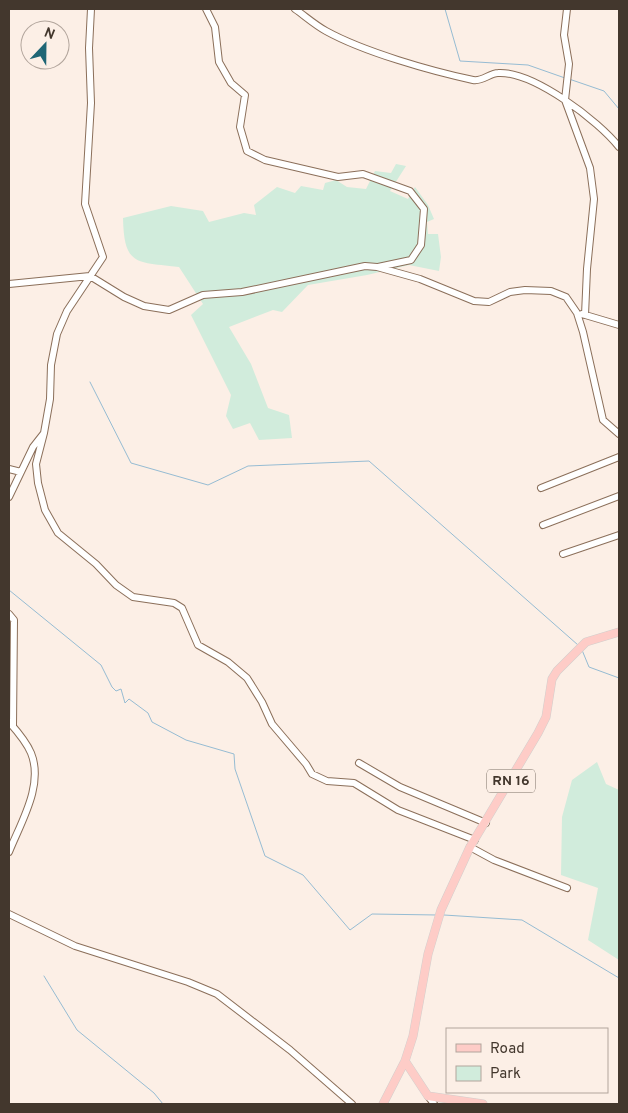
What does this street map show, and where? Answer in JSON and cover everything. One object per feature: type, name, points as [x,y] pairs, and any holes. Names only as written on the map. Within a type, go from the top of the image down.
[{"type":"main road","name":"RN 16","points":[[383,1104],[405,1061],[417,1020],[428,954],[440,914],[470,847],[486,823],[546,717],[552,679],[586,642],[619,632]]},
{"type":"main road","points":[[405,1061],[428,1096],[483,1104]]},
{"type":"street","points":[[91,9],[89,48],[91,103],[85,204],[103,257],[67,311],[57,334],[51,365],[50,399],[36,464],[38,483],[45,510],[58,533],[96,564],[116,585],[133,597],[174,604],[182,608],[198,645],[228,662],[247,678],[262,702],[272,724],[306,764],[312,774],[327,781],[354,783],[398,810],[475,840]]},
{"type":"street","points":[[9,284],[90,276],[124,298],[144,306],[169,310],[203,295],[242,292],[350,269],[377,267],[411,260],[421,245],[424,210],[410,191],[363,174],[338,177],[265,160],[247,151],[240,128],[245,95],[231,83],[219,62],[215,27],[206,9]]},
{"type":"street","points":[[295,9],[325,31],[403,61],[476,81],[498,73],[517,76],[565,100],[610,136],[619,146]]},
{"type":"street","points":[[567,9],[564,35],[569,64],[565,100],[590,168],[594,199],[587,269],[585,315]]},
{"type":"street","points":[[377,267],[420,279],[474,301],[489,302],[510,292],[525,290],[551,291],[566,297],[577,313],[602,420],[619,434]]},
{"type":"street","points":[[577,313],[619,325]]},
{"type":"street","points":[[9,497],[33,447],[44,433]]},
{"type":"street","points":[[541,488],[619,457]]},
{"type":"street","points":[[9,469],[21,472]]},
{"type":"street","points":[[543,525],[619,496]]},
{"type":"street","points":[[563,554],[619,535]]},
{"type":"street","points":[[9,614],[14,620],[11,724],[31,752],[36,770],[34,788],[9,852]]},
{"type":"street","points":[[359,763],[400,787],[486,823]]},
{"type":"street","points":[[470,847],[494,860],[567,888]]},
{"type":"street","points":[[9,914],[75,946],[188,982],[217,994],[290,1050],[352,1104]]},
{"type":"street","points":[[428,1096],[434,1104]]},
{"type":"green space","points":[[396,164],[406,166],[390,191],[408,199],[415,187],[428,205],[434,219],[427,222],[428,234],[438,234],[441,257],[439,271],[409,265],[367,275],[308,285],[282,312],[273,310],[229,327],[251,364],[268,408],[289,415],[292,438],[259,440],[250,423],[233,429],[226,416],[231,395],[191,315],[203,304],[179,267],[152,264],[135,259],[126,245],[123,218],[171,206],[203,211],[209,222],[244,213],[256,215],[254,205],[277,187],[295,193],[301,186],[323,190],[325,183],[336,180],[347,187],[366,189],[375,171],[391,173]]},
{"type":"green space","points":[[597,762],[606,784],[619,790],[619,960],[588,940],[598,888],[561,875],[562,817],[572,780]]},
{"type":"waterway","points":[[445,9],[460,61],[528,65],[565,78]]},
{"type":"waterway","points":[[569,79],[604,91],[619,109]]},
{"type":"waterway","points":[[90,382],[131,463],[208,485],[248,466],[369,461],[578,645]]},
{"type":"waterway","points":[[9,590],[101,665],[112,687],[116,691],[121,689],[125,703],[129,699],[148,713],[152,722],[186,740],[234,754],[235,769],[265,856],[303,875],[350,930],[372,914],[437,915]]},
{"type":"waterway","points":[[582,650],[589,667],[619,678]]},
{"type":"waterway","points":[[444,915],[522,920],[619,978]]},
{"type":"waterway","points":[[44,976],[77,1030],[154,1093],[163,1104]]}]
